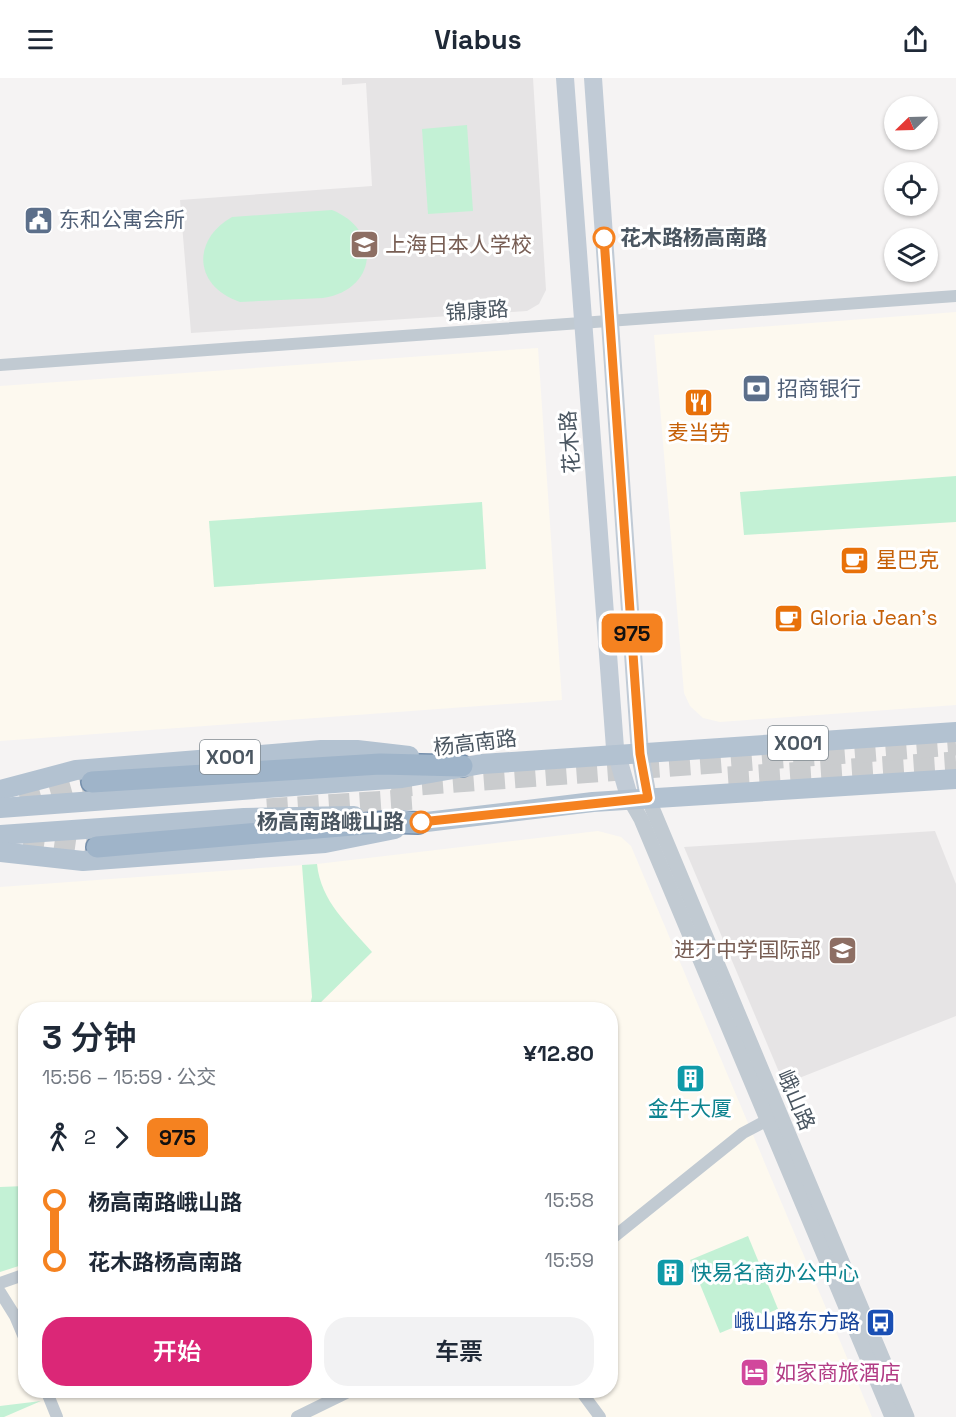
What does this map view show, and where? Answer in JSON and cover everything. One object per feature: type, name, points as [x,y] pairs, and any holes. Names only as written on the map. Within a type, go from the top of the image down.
[{"type":"highway","points":[[92,782],[380,764],[462,766]]},
{"type":"highway","points":[[98,847],[387,822],[418,823]]},
{"type":"main road","name":"花木路","points":[[565,78],[618,756],[639,799]]},
{"type":"main road","points":[[593,78],[640,754],[639,799]]},
{"type":"main road","name":"杨高南路","points":[[0,808],[402,778],[462,766],[956,732]]},
{"type":"main road","name":"X001","points":[[0,790],[76,770],[321,750],[357,750],[419,756],[462,766]]},
{"type":"main road","name":"X001","points":[[0,852],[83,861],[325,843],[418,823],[639,799],[956,779]]},
{"type":"main road","name":"X001","points":[[0,835],[244,818],[360,816],[418,823]]},
{"type":"street","name":"锦康路","points":[[0,365],[956,296]]},
{"type":"street","name":"峨山路","points":[[639,799],[641,819],[907,1417]]},
{"type":"street","name":"峨山路","points":[[772,1117],[892,1417]]},
{"type":"street","points":[[618,1234],[743,1133],[772,1117]]},
{"type":"street","points":[[0,1283],[18,1277]]},
{"type":"street","points":[[0,1292],[18,1323]]},
{"type":"street","points":[[49,1398],[57,1417]]},
{"type":"street","points":[[297,1417],[336,1398]]},
{"type":"street","points":[[585,1398],[600,1417]]},
{"type":"shaded area","name":"上海日本人学校","points":[[342,78],[533,78],[546,290],[539,304],[527,311],[191,333],[180,200],[372,186],[366,83],[342,85]]},
{"type":"shaded area","points":[[956,312],[956,705],[720,722],[703,718],[690,706],[684,693],[654,335]]},
{"type":"shaded area","points":[[538,348],[562,700],[0,741],[0,386]]},
{"type":"shaded area","points":[[598,831],[621,837],[631,846],[872,1417],[0,1417],[0,887],[317,864]]},
{"type":"shaded area","name":"进才中学国际部","points":[[935,831],[956,884],[956,1016],[784,1084],[684,847]]},
{"type":"green space","points":[[467,125],[473,211],[428,214],[422,129]]},
{"type":"green space","points":[[332,210],[348,219],[359,231],[366,245],[367,258],[363,272],[355,284],[341,293],[323,298],[240,302],[225,295],[206,275],[203,262],[204,250],[209,238],[232,217]]},
{"type":"green space","points":[[956,476],[956,522],[744,535],[740,492]]},
{"type":"green space","points":[[482,502],[486,569],[214,587],[209,521]]},
{"type":"green space","points":[[317,864],[324,890],[330,901],[372,952],[321,1002],[311,1002],[302,865]]},
{"type":"green space","points":[[18,1186],[18,1266],[0,1272],[0,1187]]},
{"type":"green space","points":[[748,1236],[778,1309],[720,1333],[690,1260]]},
{"type":"green space","points":[[41,1401],[4,1417],[0,1417],[0,1406]]},
{"type":"tunnel","points":[[391,787],[956,745]]},
{"type":"tunnel","points":[[728,777],[956,762]]},
{"type":"tunnel","points":[[21,802],[92,782]]},
{"type":"tunnel","points":[[267,809],[416,799]]},
{"type":"tunnel","points":[[24,837],[97,847]]},
{"type":"bus line","name":"975","points":[[421,822],[593,802],[648,798],[640,754],[604,238]]},
{"type":"place","name":"东和公寓会所","points":[[38,220]]},
{"type":"place","name":"花木路杨高南路","points":[[604,238]]},
{"type":"place","name":"上海日本人学校","points":[[364,245]]},
{"type":"place","name":"招商银行","points":[[756,389]]},
{"type":"place","name":"麦当劳","points":[[699,402]]},
{"type":"place","name":"星巴克","points":[[855,560]]},
{"type":"place","name":"Gloria Jean's","points":[[789,618]]},
{"type":"place","name":"杨高南路峨山路","points":[[421,822]]},
{"type":"place","name":"进才中学国际部","points":[[842,950]]},
{"type":"place","name":"金牛大厦","points":[[690,1078]]},
{"type":"place","name":"快易名商办公中心","points":[[670,1273]]},
{"type":"place","name":"峨山路东方路","points":[[881,1322]]},
{"type":"place","name":"如家商旅酒店","points":[[754,1373]]}]
